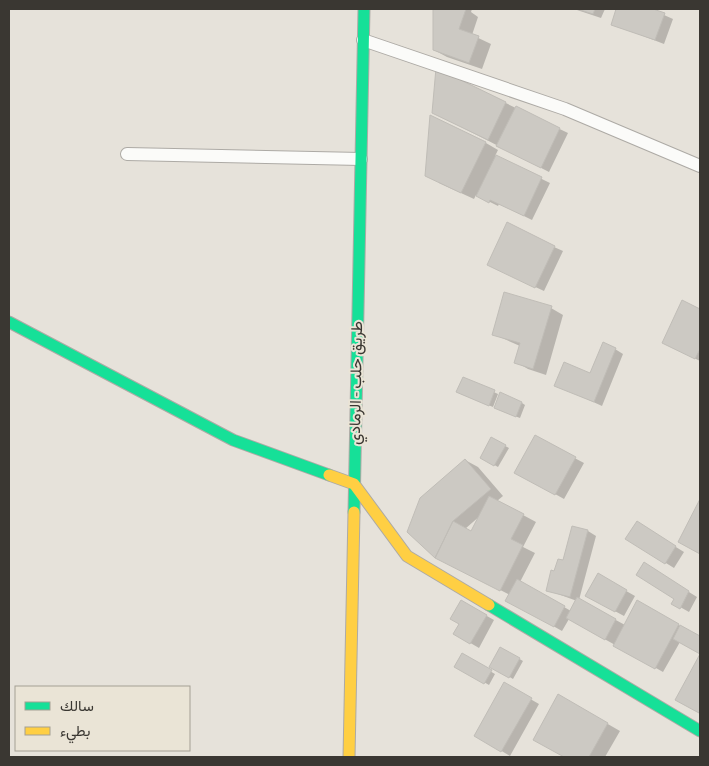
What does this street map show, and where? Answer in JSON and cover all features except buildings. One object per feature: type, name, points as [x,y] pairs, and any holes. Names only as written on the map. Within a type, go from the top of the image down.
[{"type":"main road","name":"طريق حلب - الرمادي","points":[[348,757],[364,9]]},
{"type":"main road","points":[[9,322],[233,440],[354,484],[407,556],[700,731]]},
{"type":"lane","points":[[363,40],[565,109],[700,166]]},
{"type":"lane","points":[[127,154],[361,159]]},
{"type":"traffic: fast","points":[[354,512],[364,9]]},
{"type":"traffic: fast","points":[[9,322],[233,440],[329,475]]},
{"type":"traffic: fast","points":[[489,605],[700,731]]},
{"type":"traffic: slow","points":[[329,475],[354,484],[407,556],[489,605]]},
{"type":"traffic: slow","points":[[349,757],[354,512]]}]
